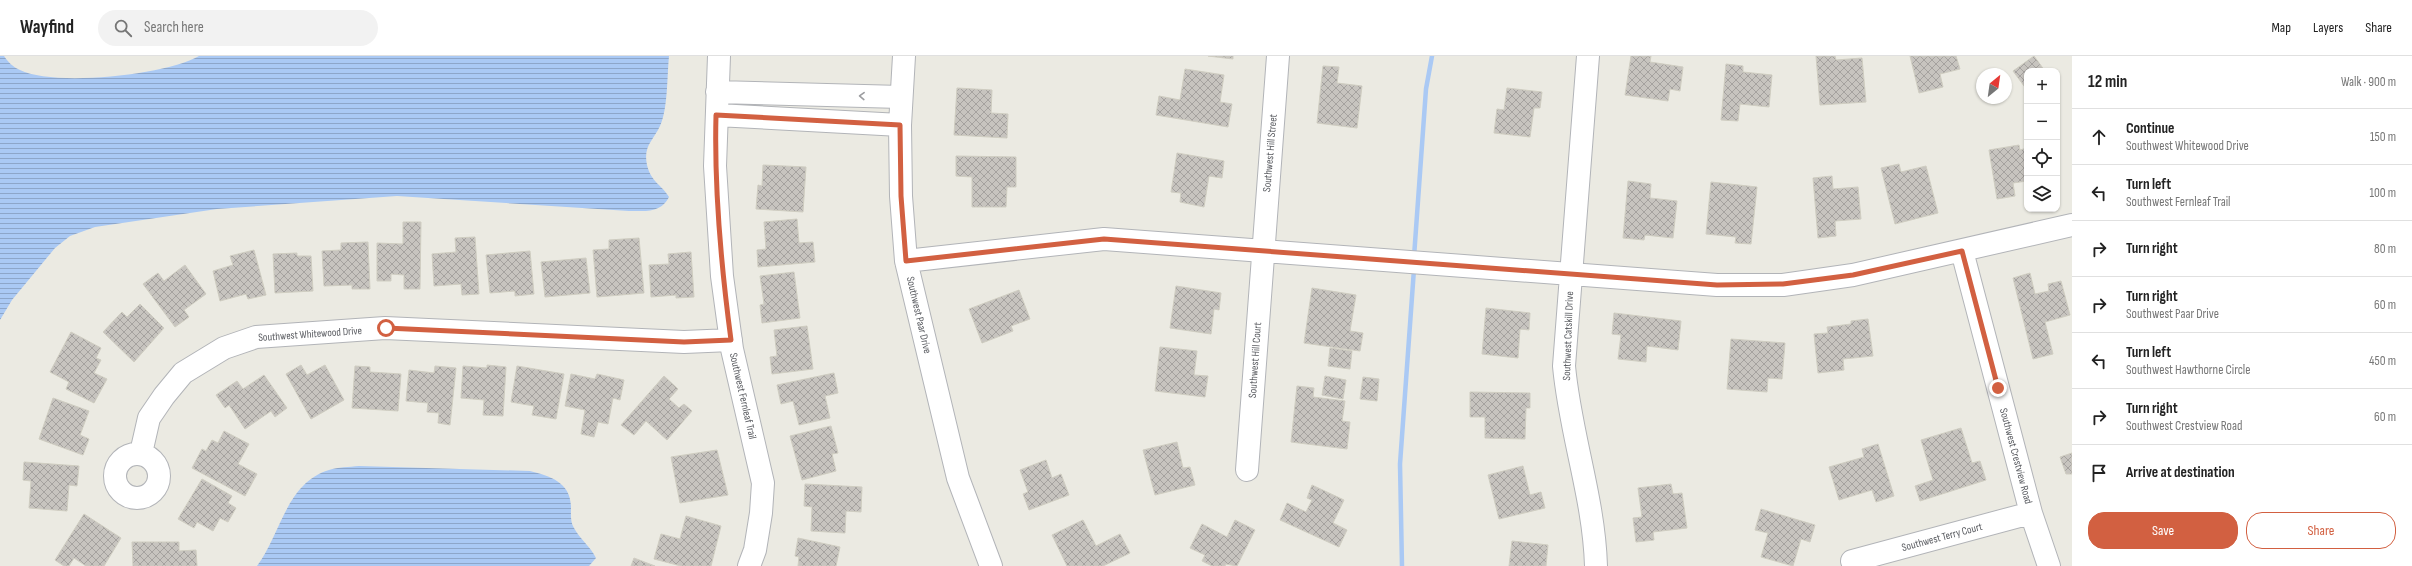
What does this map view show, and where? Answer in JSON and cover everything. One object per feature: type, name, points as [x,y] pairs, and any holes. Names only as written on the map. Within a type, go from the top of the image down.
[{"type":"street","name":"Southwest Fernleaf Trail","points":[[719,56],[716,115],[716,174],[722,276],[731,340],[763,483],[762,513],[755,550],[749,566]]},
{"type":"street","name":"Southwest Paar Drive","points":[[904,56],[900,125],[901,196],[906,261],[958,478],[991,566]]},
{"type":"street","name":"Southwest Hill Street","points":[[1262,249],[1278,56]]},
{"type":"street","name":"Southwest Catskill Drive","points":[[1588,56],[1564,366],[1567,401],[1595,541],[1596,566]]},
{"type":"street","points":[[717,92],[901,97]]},
{"type":"street","points":[[716,115],[900,125]]},
{"type":"street","points":[[906,261],[1104,239],[1262,249],[1717,285],[1783,284],[1853,275],[2072,225]]},
{"type":"street","name":"Southwest Hill Court","points":[[1247,470],[1262,249]]},
{"type":"street","name":"Southwest Crestview Road","points":[[1962,251],[2032,513],[2049,566]]},
{"type":"street","name":"Southwest Whitewood Drive","points":[[141,453],[149,418],[164,396],[183,373],[224,348],[256,337],[386,328],[684,342],[731,340]]},
{"type":"street","name":"Southwest Terry Court","points":[[1852,561],[2032,513]]},
{"type":"water","points":[[0,56],[4,56],[17,69],[36,75],[58,78],[83,78],[162,69],[184,63],[199,56],[669,56],[667,92],[663,119],[649,144],[646,158],[651,175],[669,197],[662,206],[652,210],[629,211],[397,196],[217,209],[95,227],[70,236],[55,248],[12,300],[0,320]]},
{"type":"water","points":[[359,466],[530,471],[545,475],[558,481],[567,491],[570,498],[571,520],[573,526],[596,558],[589,566],[257,566],[286,511],[303,486],[315,477],[329,470]]},
{"type":"building","points":[[1208,56],[1233,56],[1233,59]]},
{"type":"building","points":[[1631,56],[1651,56],[1650,62],[1683,67],[1680,91],[1670,89],[1668,101],[1625,95]]},
{"type":"building","points":[[1816,56],[1835,56],[1836,60],[1862,58],[1866,102],[1820,105]]},
{"type":"building","points":[[1910,56],[1956,56],[1960,69],[1940,74],[1943,87],[1919,93]]},
{"type":"building","points":[[2034,56],[2043,68],[2024,68],[2024,86],[2013,71]]},
{"type":"building","points":[[1726,64],[1743,66],[1743,72],[1772,75],[1769,107],[1740,104],[1738,121],[1721,120]]},
{"type":"building","points":[[1323,66],[1339,67],[1337,83],[1362,86],[1357,128],[1317,123]]},
{"type":"building","points":[[1185,69],[1224,75],[1220,102],[1232,104],[1228,127],[1156,115],[1159,96],[1180,100]]},
{"type":"building","points":[[957,88],[992,90],[991,113],[1008,114],[1007,138],[954,135]]},
{"type":"building","points":[[1507,88],[1542,92],[1540,108],[1534,108],[1530,137],[1494,133],[1497,109],[1504,110]]},
{"type":"building","points":[[2019,145],[2020,150],[2024,149],[2024,181],[2013,183],[2015,196],[1997,199],[1989,150]]},
{"type":"building","points":[[1177,153],[1224,161],[1222,178],[1209,176],[1204,207],[1180,202],[1181,193],[1171,192]]},
{"type":"building","points":[[956,156],[1016,157],[1016,187],[1007,187],[1006,207],[972,207],[972,177],[956,176]]},
{"type":"building","points":[[1899,164],[1901,172],[1926,166],[1938,213],[1895,224],[1881,168]]},
{"type":"building","points":[[763,165],[806,167],[803,212],[756,209],[758,185],[762,186]]},
{"type":"building","points":[[1832,176],[1833,189],[1858,187],[1861,219],[1835,221],[1836,236],[1818,238],[1813,178]]},
{"type":"building","points":[[1628,181],[1651,184],[1650,198],[1677,201],[1673,238],[1645,235],[1644,240],[1623,238]]},
{"type":"building","points":[[1711,182],[1757,187],[1751,244],[1735,243],[1736,237],[1706,234]]},
{"type":"building","points":[[797,219],[799,243],[813,242],[815,262],[758,267],[757,250],[766,249],[764,222]]},
{"type":"building","points":[[403,222],[421,222],[420,289],[404,289],[404,275],[391,274],[391,281],[377,281],[377,243],[403,244]]},
{"type":"building","points":[[475,237],[479,294],[462,295],[461,284],[434,286],[432,254],[456,252],[455,238]]},
{"type":"building","points":[[639,238],[644,293],[597,297],[593,250],[609,249],[609,240]]},
{"type":"building","points":[[368,242],[370,289],[352,289],[352,285],[324,286],[322,251],[341,250],[341,243]]},
{"type":"building","points":[[254,250],[266,295],[248,299],[246,294],[220,301],[213,271],[233,265],[230,256]]},
{"type":"building","points":[[530,251],[534,294],[515,296],[515,291],[490,293],[486,255]]},
{"type":"building","points":[[691,252],[694,297],[676,298],[676,295],[651,297],[649,265],[669,264],[668,254]]},
{"type":"building","points":[[297,253],[297,256],[311,256],[313,291],[275,293],[273,254]]},
{"type":"building","points":[[586,258],[590,293],[545,297],[541,262]]},
{"type":"building","points":[[185,265],[206,294],[184,310],[189,317],[175,327],[143,284],[158,273],[164,281]]},
{"type":"building","points":[[794,272],[800,318],[762,323],[760,305],[764,304],[760,276]]},
{"type":"building","points":[[2030,273],[2035,294],[2049,291],[2048,284],[2061,281],[2070,315],[2045,322],[2053,354],[2033,359],[2013,278]]},
{"type":"building","points":[[1176,286],[1221,293],[1219,310],[1214,309],[1211,334],[1170,328]]},
{"type":"building","points":[[1312,288],[1356,295],[1350,331],[1363,333],[1360,351],[1304,343]]},
{"type":"building","points":[[1019,290],[1030,319],[1011,326],[1013,331],[982,343],[969,309]]},
{"type":"building","points":[[140,304],[164,328],[134,362],[103,332],[122,312],[127,317]]},
{"type":"building","points":[[1486,308],[1530,313],[1529,330],[1520,329],[1518,358],[1482,354]]},
{"type":"building","points":[[1614,313],[1681,321],[1678,350],[1647,346],[1646,362],[1618,359],[1621,335],[1612,334]]},
{"type":"building","points":[[1868,319],[1873,356],[1843,359],[1844,370],[1818,373],[1814,334],[1828,333],[1827,327],[1851,324],[1851,321]]},
{"type":"building","points":[[807,326],[813,369],[772,374],[770,357],[777,356],[774,330]]},
{"type":"building","points":[[71,332],[101,348],[96,358],[101,360],[94,373],[107,379],[94,403],[66,389],[69,382],[50,372]]},
{"type":"building","points":[[1731,339],[1785,343],[1782,379],[1768,378],[1767,392],[1727,389]]},
{"type":"building","points":[[1160,347],[1197,351],[1194,375],[1208,376],[1205,397],[1155,391]]},
{"type":"building","points":[[1330,348],[1352,351],[1350,369],[1328,366]]},
{"type":"building","points":[[301,365],[307,375],[325,365],[344,400],[311,419],[286,374]]},
{"type":"building","points":[[487,365],[506,367],[503,416],[483,415],[484,400],[461,398],[463,366],[487,368]]},
{"type":"building","points":[[355,366],[370,367],[370,372],[401,374],[398,411],[352,408]]},
{"type":"building","points":[[435,366],[456,368],[450,425],[438,423],[439,413],[427,412],[428,403],[406,401],[409,370],[434,373]]},
{"type":"building","points":[[517,366],[564,374],[556,419],[532,415],[534,406],[511,402]]},
{"type":"building","points":[[834,373],[838,393],[825,396],[830,418],[799,425],[793,401],[781,404],[777,385]]},
{"type":"building","points":[[571,374],[595,379],[597,374],[624,380],[620,400],[613,398],[608,424],[598,422],[594,437],[581,434],[585,410],[565,406]]},
{"type":"building","points":[[264,375],[287,408],[275,417],[271,411],[245,429],[229,405],[225,408],[216,395],[237,381],[243,389]]},
{"type":"building","points":[[664,376],[678,389],[669,399],[679,408],[684,404],[692,411],[667,440],[646,421],[634,435],[621,425]]},
{"type":"building","points":[[1325,376],[1346,380],[1343,399],[1322,395]]},
{"type":"building","points":[[1363,377],[1379,379],[1377,401],[1360,399]]},
{"type":"building","points":[[1297,386],[1314,388],[1313,397],[1345,401],[1342,421],[1350,422],[1347,449],[1291,442]]},
{"type":"building","points":[[1470,392],[1530,393],[1530,408],[1526,408],[1525,439],[1485,438],[1485,417],[1470,417]]},
{"type":"building","points":[[53,398],[89,411],[80,435],[89,439],[83,455],[39,439]]},
{"type":"building","points":[[831,426],[838,453],[832,454],[836,471],[802,480],[790,436]]},
{"type":"building","points":[[1961,428],[1972,463],[1980,461],[1986,480],[1920,501],[1915,486],[1933,480],[1921,440]]},
{"type":"building","points":[[224,431],[249,444],[238,464],[257,474],[245,496],[192,468],[202,449],[206,451],[212,440],[218,443]]},
{"type":"building","points":[[1177,442],[1183,468],[1190,467],[1195,485],[1155,495],[1143,450]]},
{"type":"building","points":[[1878,444],[1894,496],[1876,502],[1872,490],[1839,500],[1829,467],[1864,457],[1862,449]]},
{"type":"building","points":[[717,450],[728,495],[680,503],[671,457]]},
{"type":"building","points":[[2072,453],[2072,474],[2066,474],[2060,457]]},
{"type":"building","points":[[1046,460],[1052,478],[1061,474],[1069,495],[1029,510],[1023,494],[1028,492],[1020,470]]},
{"type":"building","points":[[24,462],[79,466],[77,486],[69,485],[67,511],[29,508],[31,481],[23,480]]},
{"type":"building","points":[[1523,466],[1530,495],[1541,492],[1545,508],[1499,519],[1488,475]]},
{"type":"building","points":[[202,479],[232,496],[228,503],[236,508],[228,522],[220,518],[213,531],[197,522],[194,528],[178,519]]},
{"type":"building","points":[[805,484],[862,487],[861,512],[846,511],[845,533],[811,531],[812,507],[804,506]]},
{"type":"building","points":[[1671,484],[1673,494],[1682,493],[1687,528],[1653,532],[1654,540],[1636,542],[1633,518],[1642,517],[1638,488]]},
{"type":"building","points":[[1312,485],[1344,500],[1333,523],[1347,530],[1339,547],[1280,520],[1287,503],[1306,512],[1312,500],[1307,498]]},
{"type":"building","points":[[1761,509],[1815,525],[1810,542],[1801,539],[1793,566],[1761,557],[1768,533],[1755,530]]},
{"type":"building","points":[[84,514],[121,538],[104,566],[86,566],[74,558],[69,566],[64,566],[55,560]]},
{"type":"building","points":[[686,516],[721,526],[711,566],[681,566],[654,559],[661,534],[680,539]]},
{"type":"building","points":[[1083,520],[1096,546],[1120,534],[1130,553],[1103,566],[1067,566],[1052,535]]},
{"type":"building","points":[[1235,520],[1255,530],[1237,566],[1226,564],[1225,566],[1212,566],[1202,561],[1205,555],[1190,548],[1202,524],[1227,537]]},
{"type":"building","points":[[798,538],[840,547],[836,566],[798,566],[799,557],[795,556]]},
{"type":"building","points":[[1512,541],[1548,545],[1546,566],[1509,566]]},
{"type":"building","points":[[132,542],[179,542],[179,551],[196,550],[197,566],[133,566]]},
{"type":"building","points":[[634,558],[655,566],[631,566]]},
{"type":"waterway","points":[[1414,257],[1426,89],[1432,56]]},
{"type":"waterway","points":[[1402,566],[1400,464],[1414,269]]},
{"type":"route","points":[[386,328],[684,342],[731,340],[722,276],[715,166],[716,115],[900,125],[901,196],[906,261],[1104,239],[1262,249],[1379,260],[1717,285],[1783,284],[1853,275],[1962,251],[1998,388]]}]
